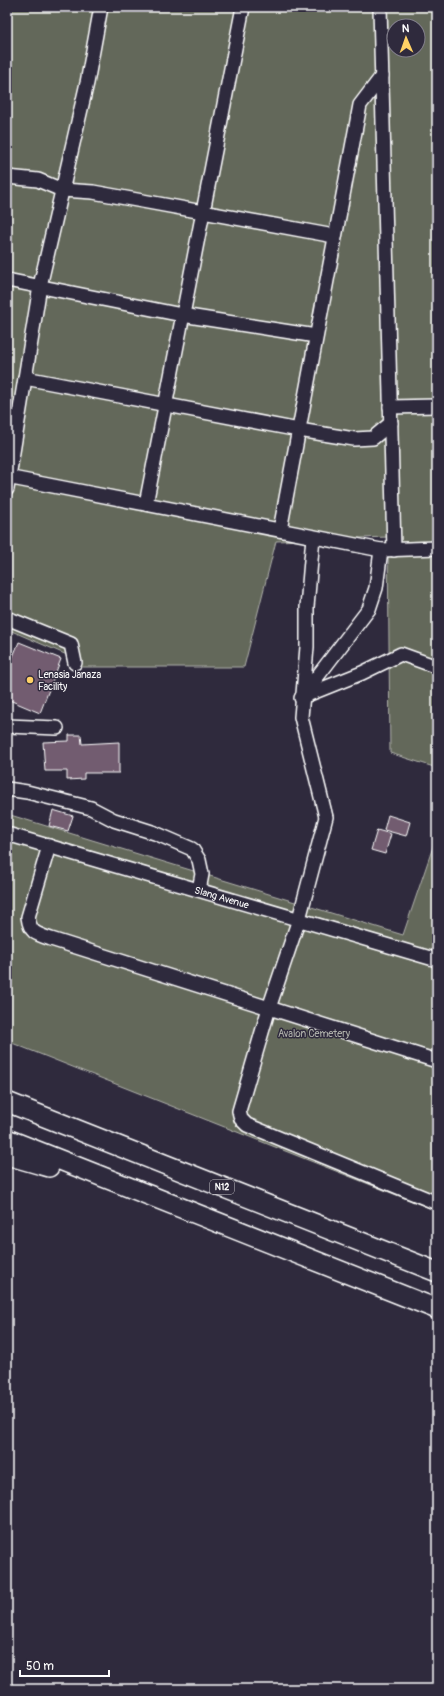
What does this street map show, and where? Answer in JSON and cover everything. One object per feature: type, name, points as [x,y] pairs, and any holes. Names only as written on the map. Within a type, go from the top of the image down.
[{"type":"highway","name":"N12","points":[[7,1102],[437,1272]]},
{"type":"highway","points":[[7,1139],[437,1309]]},
{"type":"highway","points":[[7,1155],[156,1198]]},
{"type":"lane","points":[[101,7],[87,83],[40,286],[8,481],[146,504],[387,550],[437,548]]},
{"type":"lane","points":[[146,504],[243,7]]},
{"type":"lane","points":[[301,698],[369,609],[387,550],[391,423],[380,7]]},
{"type":"lane","points":[[280,530],[334,236],[360,105],[382,76]]},
{"type":"lane","points":[[7,177],[38,180],[62,190],[93,192],[334,236]]},
{"type":"lane","points":[[7,280],[182,315],[316,336]]},
{"type":"lane","points":[[25,378],[354,439],[373,438],[391,423]]},
{"type":"lane","points":[[390,407],[437,406]]},
{"type":"lane","points":[[313,537],[307,607],[307,647],[301,698],[301,717],[326,817],[298,919],[269,1008],[239,1111],[241,1119],[247,1126],[437,1203]]},
{"type":"lane","points":[[7,618],[71,644],[75,663]]},
{"type":"lane","points":[[301,698],[362,673],[401,654],[437,667]]},
{"type":"lane","points":[[7,726],[57,728]]},
{"type":"lane","points":[[7,789],[27,792],[91,808],[114,820],[155,833],[192,849],[199,860],[202,874],[199,890]]},
{"type":"lane","name":"Slang Avenue","points":[[7,834],[437,960]]},
{"type":"lane","points":[[49,846],[28,917],[29,926],[33,931],[50,939],[437,1061]]},
{"type":"green space","points":[[7,7],[437,7],[437,768],[390,753],[388,537],[276,541],[244,667],[69,667],[67,655],[7,629]]},
{"type":"green space","name":"Avalon Cemetery","points":[[7,814],[403,935],[437,835],[437,1211],[7,1041]]},
{"type":"building","name":"Lenasia Janaza Facility","points":[[19,642],[61,659],[40,713],[7,699],[7,671]]},
{"type":"building","points":[[69,735],[81,735],[82,744],[119,742],[119,773],[84,773],[84,779],[67,780],[67,771],[45,771],[43,742],[69,741]]},
{"type":"building","points":[[53,810],[73,816],[68,831],[49,826]]},
{"type":"building","points":[[388,815],[410,822],[406,836],[384,830]]},
{"type":"building","points":[[377,830],[391,834],[385,854],[371,850]]},
{"type":"place","name":"Lenasia Janaza Facility","points":[[30,680]]}]
